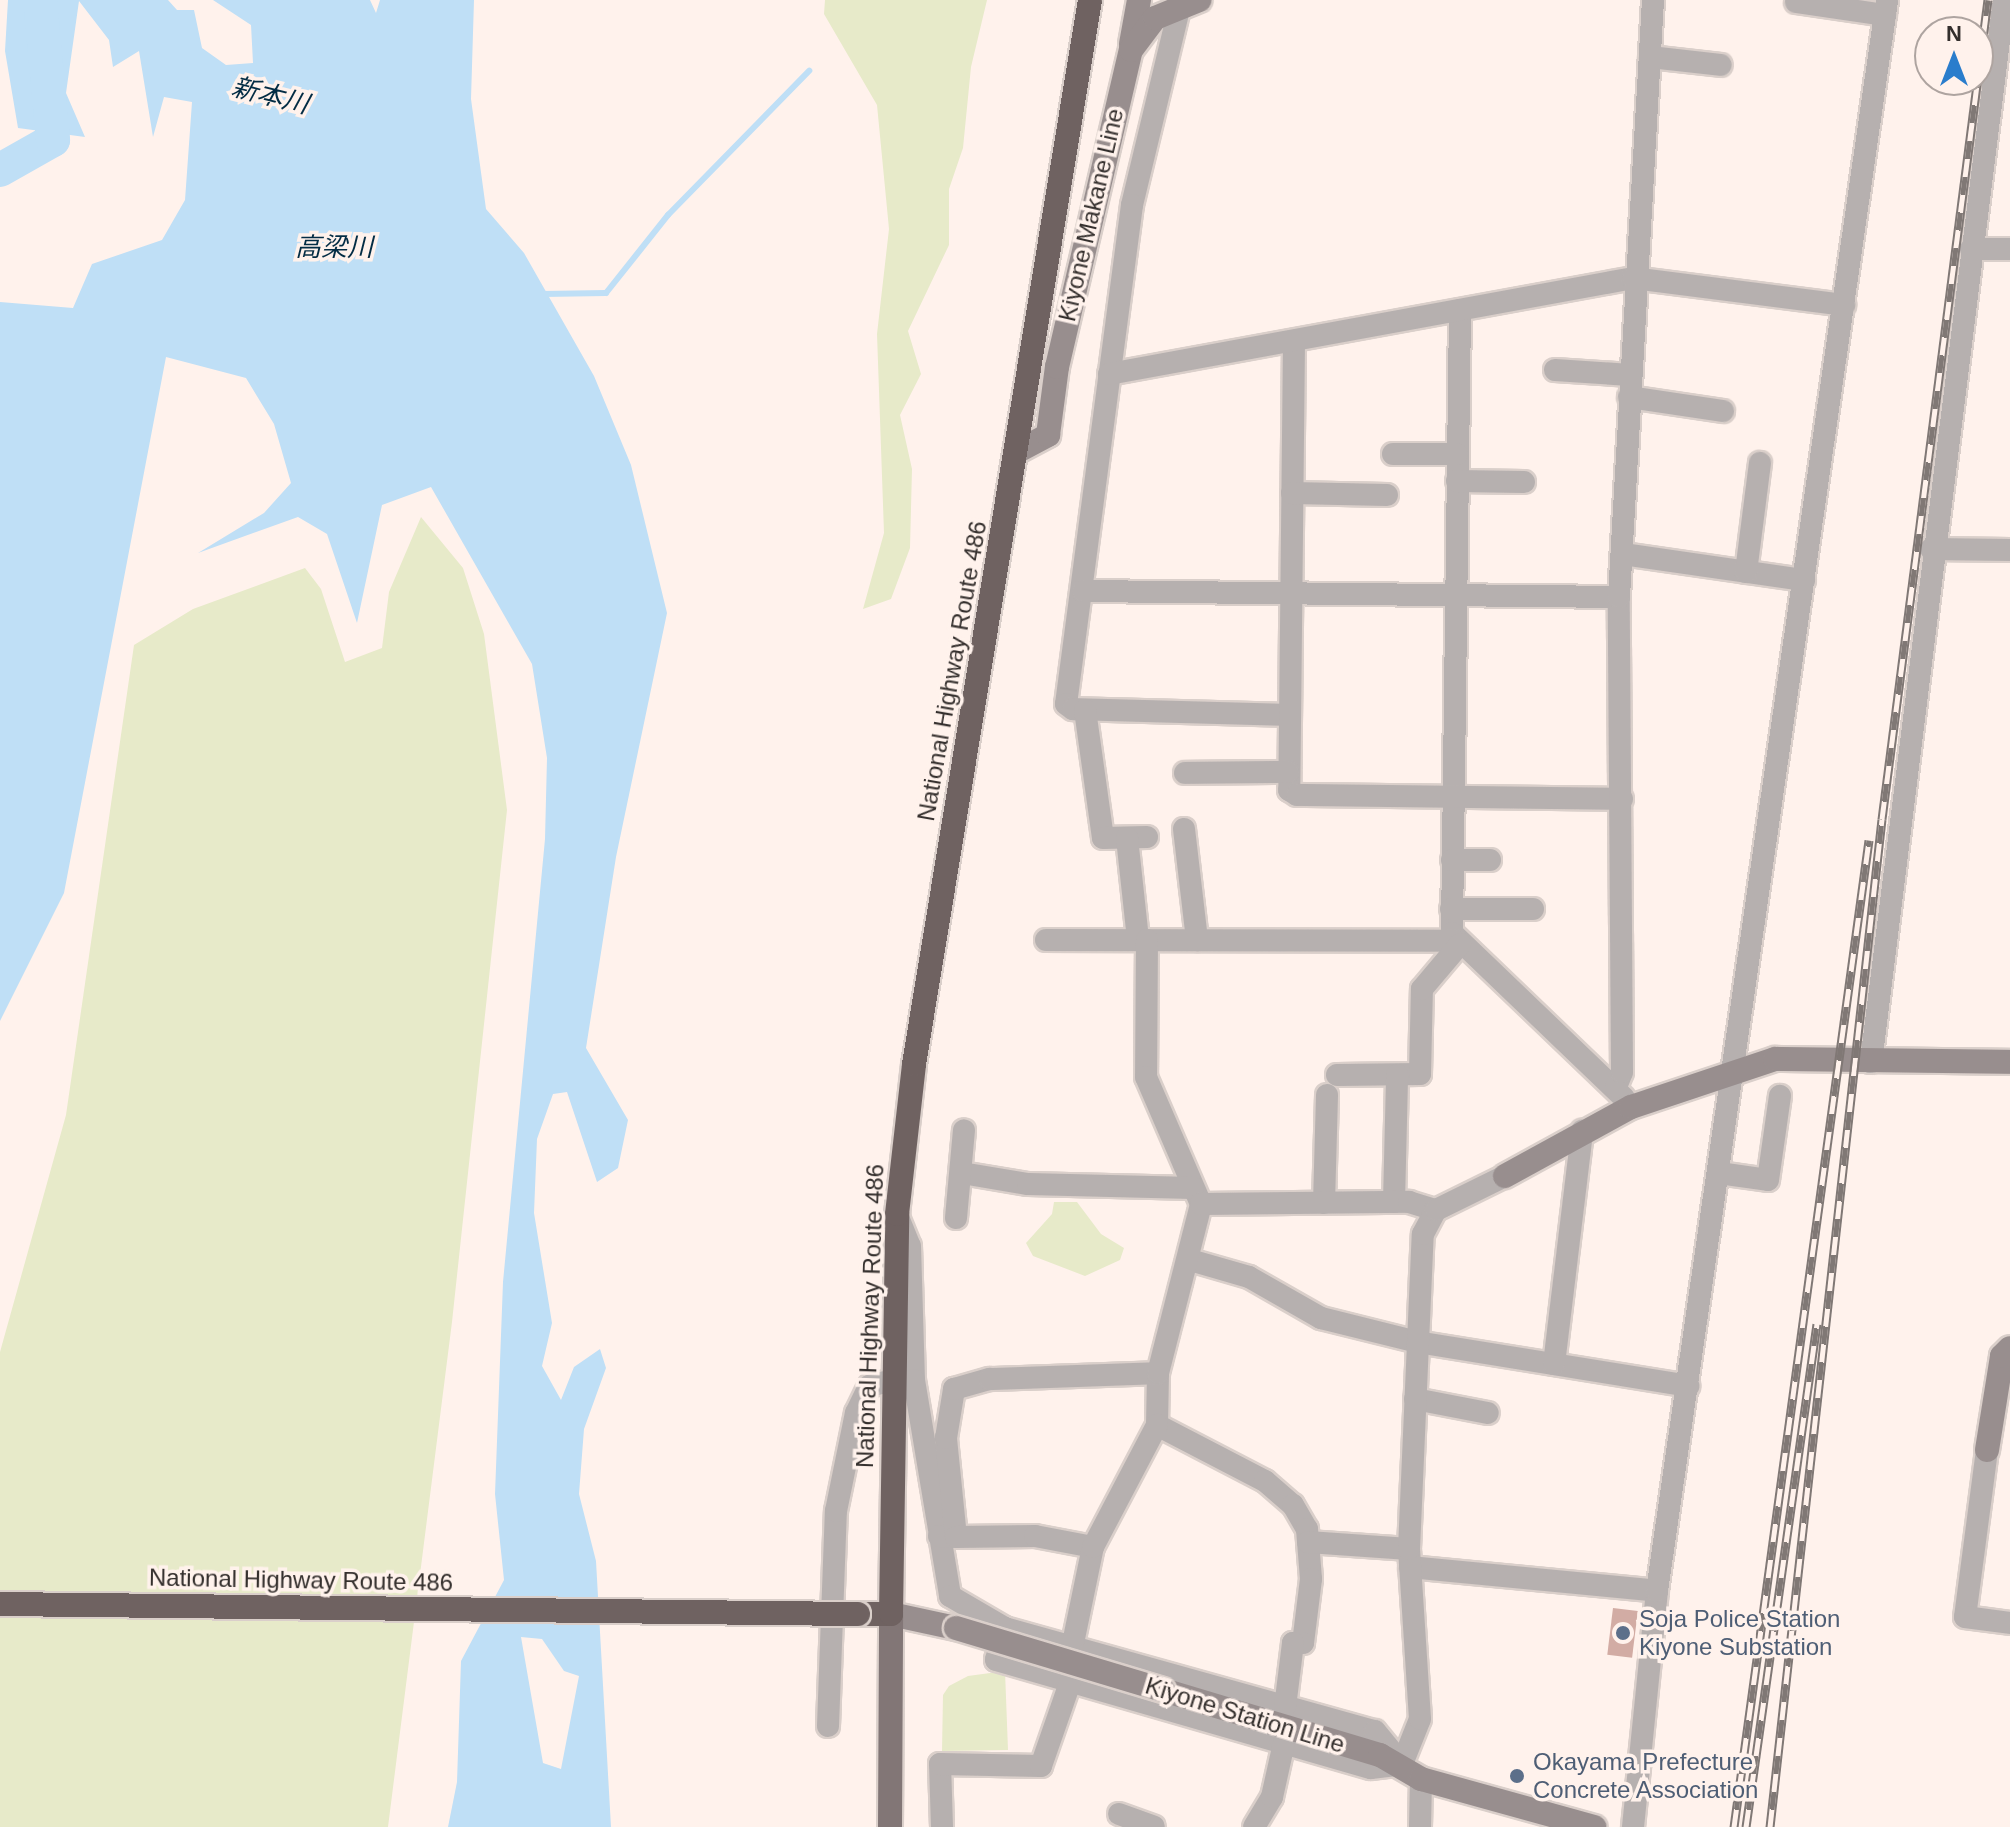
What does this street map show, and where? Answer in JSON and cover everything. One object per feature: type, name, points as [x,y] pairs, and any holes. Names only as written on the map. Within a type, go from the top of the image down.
[{"type":"highway","name":"National Highway Route 486","points":[[0,1604],[891,1614],[897,1214],[916,1049],[1020,450],[1090,0]]},
{"type":"main road","points":[[1131,50],[1139,0]]},
{"type":"main road","name":"Kiyone Makane Line","points":[[1020,450],[1048,435],[1057,367],[1131,50],[1155,18],[1193,1]]},
{"type":"main road","points":[[1505,1176],[1582,1131],[1631,1107],[1734,1071],[1813,1056],[1871,1062],[2010,1062]]},
{"type":"main road","points":[[1987,1450],[2002,1356],[2010,1348]]},
{"type":"main road","points":[[890,1827],[891,1614]]},
{"type":"main road","name":"Kiyone Station Line","points":[[891,1614],[956,1628],[1163,1690],[1402,1764],[1421,1779],[1594,1827]]},
{"type":"street","points":[[1616,1087],[1622,1072],[1619,597],[1633,278],[1653,0]]},
{"type":"street","points":[[1871,1062],[1931,549],[2004,0]]},
{"type":"street","points":[[1193,1],[1132,205],[1066,704],[1085,710],[1289,715]]},
{"type":"street","points":[[1633,1827],[1657,1591],[1886,8],[1796,2]]},
{"type":"street","points":[[1650,57],[1721,65]]},
{"type":"street","points":[[1971,249],[2010,249]]},
{"type":"street","points":[[1109,374],[1633,278],[1844,305]]},
{"type":"street","points":[[1460,310],[1451,909],[1458,943],[1616,1087],[1631,1107]]},
{"type":"street","points":[[1294,341],[1289,790],[1297,795],[1622,799]]},
{"type":"street","points":[[1555,370],[1723,411]]},
{"type":"street","points":[[1393,454],[1457,454]]},
{"type":"street","points":[[1746,572],[1760,463]]},
{"type":"street","points":[[1457,481],[1524,482]]},
{"type":"street","points":[[1292,493],[1387,495]]},
{"type":"street","points":[[1931,549],[2010,550]]},
{"type":"street","points":[[1623,554],[1804,580]]},
{"type":"street","points":[[1083,591],[1619,597]]},
{"type":"street","points":[[1072,1648],[1093,1547],[1157,1425],[1158,1373],[1190,1260],[1197,1196],[1146,1077],[1137,838],[1103,838],[1085,710]]},
{"type":"street","points":[[1185,773],[1288,772]]},
{"type":"street","points":[[1184,829],[1197,940]]},
{"type":"street","points":[[1452,860],[1490,860]]},
{"type":"street","points":[[1451,909],[1533,909]]},
{"type":"street","points":[[1046,940],[1458,943]]},
{"type":"street","points":[[1324,1203],[1332,1085],[1420,1074],[1422,989],[1458,943]]},
{"type":"street","points":[[1394,1202],[1397,1075]]},
{"type":"street","points":[[1719,1173],[1768,1180],[1780,1096]]},
{"type":"street","points":[[956,1218],[964,1130]]},
{"type":"street","points":[[1554,1364],[1582,1131]]},
{"type":"street","points":[[962,1173],[1028,1184],[1324,1203],[1394,1202],[1436,1210]]},
{"type":"street","points":[[1402,1764],[1420,1719],[1410,1558],[1423,1234],[1436,1210],[1505,1176]]},
{"type":"street","points":[[897,1214],[910,1246],[914,1380],[948,1537]]},
{"type":"street","points":[[1190,1260],[1249,1277],[1321,1318],[1417,1342],[1688,1386]]},
{"type":"street","points":[[1158,1373],[990,1379],[954,1389],[946,1438],[950,1596],[1005,1628],[1375,1731],[1402,1764]]},
{"type":"street","points":[[828,1726],[836,1511],[856,1413],[869,1386],[893,1380]]},
{"type":"street","points":[[1415,1399],[1488,1413]]},
{"type":"street","points":[[1157,1425],[1276,1489],[1300,1515],[1308,1542],[1306,1617],[1303,1643],[1293,1643],[1285,1707]]},
{"type":"street","points":[[1987,1450],[1965,1617],[2010,1623]]},
{"type":"street","points":[[948,1537],[1035,1536],[1093,1547]]},
{"type":"street","points":[[1308,1542],[1657,1591]]},
{"type":"street","points":[[1005,1628],[996,1660],[1371,1768],[1402,1764]]},
{"type":"street","points":[[942,1827],[940,1764],[1041,1766],[1071,1680]]},
{"type":"street","points":[[1254,1827],[1272,1797],[1284,1743]]},
{"type":"street","points":[[1420,1827],[1421,1779]]},
{"type":"street","points":[[1119,1814],[1154,1827]]},
{"type":"green space","points":[[825,0],[987,0],[971,67],[963,148],[949,189],[949,245],[908,331],[921,374],[900,415],[912,469],[910,548],[891,599],[863,609],[884,533],[877,334],[889,229],[877,105],[824,14]]},
{"type":"green space","points":[[421,517],[463,568],[484,634],[507,810],[452,1322],[388,1827],[0,1827],[0,1352],[66,1115],[134,645],[193,609],[305,568],[321,589],[345,662],[382,648],[389,592]]},
{"type":"green space","points":[[1054,1202],[1077,1202],[1101,1234],[1124,1248],[1120,1260],[1085,1276],[1033,1256],[1026,1243],[1052,1214]]},
{"type":"green space","points":[[1005,1671],[1008,1750],[942,1751],[943,1695],[949,1686],[968,1676]]},
{"type":"water","name":"高梁川","points":[[8,0],[168,0],[177,10],[194,10],[202,48],[226,65],[253,63],[251,25],[213,0],[370,0],[376,13],[380,0],[474,0],[471,99],[486,209],[524,253],[594,376],[631,465],[667,613],[616,857],[586,1048],[628,1120],[618,1168],[597,1182],[567,1092],[553,1094],[537,1139],[534,1213],[552,1323],[542,1366],[561,1400],[574,1367],[600,1349],[606,1368],[584,1429],[579,1494],[596,1561],[611,1827],[448,1827],[457,1782],[461,1661],[504,1580],[495,1494],[503,1282],[545,839],[547,758],[532,664],[431,487],[382,505],[357,623],[327,534],[298,517],[198,553],[264,513],[291,483],[274,424],[246,378],[166,357],[64,893],[0,1021],[0,302],[73,308],[92,264],[162,240],[185,200],[192,102],[164,97],[153,137],[139,51],[113,67],[109,40],[79,1],[66,93],[85,137],[18,128],[5,51]],"holes":[[[521,1637],[542,1639],[564,1671],[579,1676],[561,1769],[543,1763]]]},
{"type":"building","name":"Soja Police Station Kiyone Substation","points":[[1613,1608],[1638,1611],[1632,1658],[1607,1655]]},
{"type":"waterway","name":"新本川","points":[[0,170],[53,140],[40,0]]},
{"type":"waterway","points":[[543,294],[606,293],[668,215],[809,71]]},
{"type":"railway","points":[[1770,1827],[1882,819],[1988,0]]},
{"type":"railway","points":[[1734,1827],[1869,840]]},
{"type":"railway","points":[[1746,1827],[1817,1324]]},
{"type":"place","name":"Soja Police Station Kiyone Substation","points":[[1623,1633]]},
{"type":"place","name":"Okayama Prefecture Concrete Association","points":[[1517,1776]]}]
